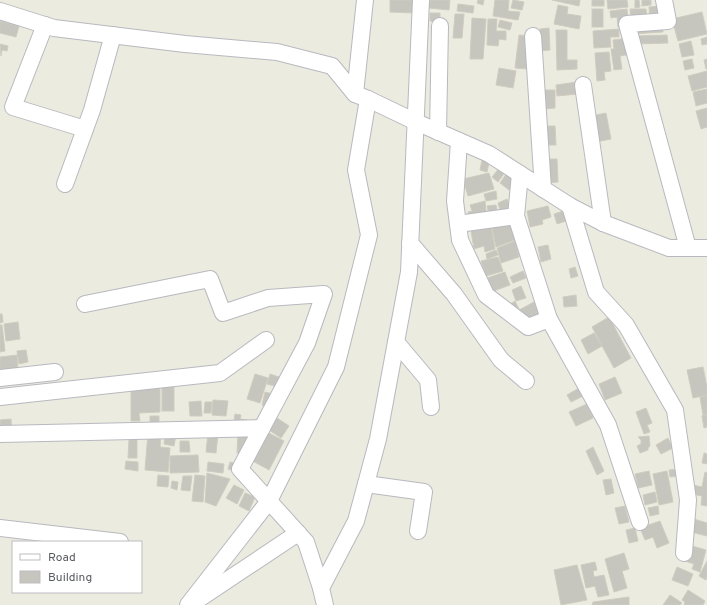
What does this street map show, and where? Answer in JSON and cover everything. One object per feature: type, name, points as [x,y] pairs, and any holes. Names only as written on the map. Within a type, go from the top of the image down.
[{"type":"street","points":[[189,605],[269,501],[336,367],[369,235],[356,170],[361,96],[364,0]]},
{"type":"street","points":[[321,588],[356,521],[378,439],[409,272],[421,0]]},
{"type":"street","points":[[664,0],[668,21],[627,24],[688,248]]},
{"type":"street","points":[[0,11],[54,28],[185,44],[277,52],[332,66],[361,96],[489,154],[570,206],[603,222],[669,248],[707,248]]},
{"type":"street","points":[[45,25],[13,107],[86,129]]},
{"type":"street","points":[[438,132],[440,26]]},
{"type":"street","points":[[65,184],[92,110],[112,35]]},
{"type":"street","points":[[533,36],[542,188]]},
{"type":"street","points":[[583,85],[603,222]]},
{"type":"street","points":[[459,141],[455,201],[460,240],[486,294],[528,327],[549,319]]},
{"type":"street","points":[[520,174],[516,216],[549,319],[608,425],[640,522]]},
{"type":"street","points":[[570,206],[596,292],[626,325],[675,410],[688,500],[684,553]]},
{"type":"street","points":[[458,224],[516,216]]},
{"type":"street","points":[[410,243],[454,294],[501,360],[526,381]]},
{"type":"street","points":[[85,304],[210,279],[223,313],[268,298],[324,294],[307,343],[240,469],[306,542],[325,605]]},
{"type":"street","points":[[0,397],[220,373],[266,340]]},
{"type":"street","points":[[396,342],[428,380],[431,407]]},
{"type":"street","points":[[0,378],[55,372]]},
{"type":"street","points":[[0,434],[262,428]]},
{"type":"street","points":[[366,484],[424,492],[418,531]]},
{"type":"street","points":[[0,528],[111,541]]},
{"type":"street","points":[[189,605],[298,533]]},
{"type":"building","points":[[390,0],[413,0],[413,13],[390,12]]},
{"type":"building","points":[[430,0],[450,0],[449,10],[429,8]]},
{"type":"building","points":[[478,0],[484,0],[483,5],[477,3]]},
{"type":"building","points":[[495,0],[509,0],[508,11],[520,12],[518,20],[493,16]]},
{"type":"building","points":[[513,0],[524,2],[522,10],[511,8]]},
{"type":"building","points":[[552,0],[580,0],[579,6]]},
{"type":"building","points":[[592,0],[604,0],[604,6],[592,6]]},
{"type":"building","points":[[607,0],[627,0],[628,7],[608,9]]},
{"type":"building","points":[[635,0],[639,0],[640,7],[635,8]]},
{"type":"building","points":[[642,0],[651,0],[651,5],[642,6]]},
{"type":"building","points":[[458,4],[474,6],[473,13],[457,11]]},
{"type":"building","points":[[558,5],[568,7],[567,14],[581,16],[579,29],[554,24]]},
{"type":"building","points":[[662,6],[663,20],[650,21],[649,7]]},
{"type":"building","points":[[592,9],[603,9],[603,27],[592,27]]},
{"type":"building","points":[[627,9],[628,20],[621,27],[618,27],[617,17],[611,18],[610,11]]},
{"type":"building","points":[[630,9],[646,9],[647,20],[631,21]]},
{"type":"building","points":[[702,12],[707,34],[678,41],[672,19]]},
{"type":"building","points":[[430,13],[440,13],[440,22],[430,21]]},
{"type":"building","points":[[455,14],[464,14],[462,38],[453,38]]},
{"type":"building","points":[[472,18],[486,19],[483,59],[470,59]]},
{"type":"building","points":[[488,19],[497,19],[496,31],[506,31],[506,40],[499,39],[498,46],[487,45]]},
{"type":"building","points":[[500,20],[512,23],[510,30],[498,27]]},
{"type":"building","points":[[0,21],[19,26],[16,37],[0,33]]},
{"type":"building","points":[[662,24],[663,32],[632,34],[632,25]]},
{"type":"building","points":[[549,28],[550,50],[541,51],[540,29]]},
{"type":"building","points":[[619,29],[619,37],[610,37],[611,47],[594,48],[593,31]]},
{"type":"building","points":[[556,30],[567,30],[567,60],[577,60],[577,69],[557,70]]},
{"type":"building","points":[[519,35],[531,36],[527,69],[515,68]]},
{"type":"building","points":[[667,35],[668,43],[636,44],[635,36]]},
{"type":"building","points":[[707,37],[707,44],[702,45],[701,39]]},
{"type":"building","points":[[629,38],[632,54],[620,56],[622,69],[614,70],[611,49],[614,49],[613,40]]},
{"type":"building","points":[[691,41],[694,55],[682,57],[679,44]]},
{"type":"building","points":[[0,44],[8,46],[7,51],[2,50],[1,56]]},
{"type":"building","points":[[609,52],[611,71],[604,72],[605,80],[597,81],[595,53]]},
{"type":"building","points":[[692,59],[694,68],[685,70],[683,61]]},
{"type":"building","points":[[707,59],[707,69],[706,69],[704,60]]},
{"type":"building","points":[[499,68],[516,71],[513,88],[496,85]]},
{"type":"building","points":[[707,71],[707,87],[692,91],[688,76]]},
{"type":"building","points":[[577,82],[578,94],[557,96],[556,85]]},
{"type":"building","points":[[707,89],[707,103],[696,106],[693,92]]},
{"type":"building","points":[[544,90],[555,90],[555,108],[544,109]]},
{"type":"building","points":[[707,108],[707,127],[701,129],[696,111]]},
{"type":"building","points":[[606,113],[611,139],[596,142],[591,116]]},
{"type":"building","points":[[545,126],[555,126],[556,145],[545,145]]},
{"type":"building","points":[[483,156],[490,158],[487,172],[480,170]]},
{"type":"building","points":[[546,159],[557,159],[558,182],[547,183]]},
{"type":"building","points":[[500,167],[505,172],[498,182],[492,177]]},
{"type":"building","points":[[489,173],[494,189],[468,196],[463,179]]},
{"type":"building","points":[[507,173],[516,180],[509,190],[500,183]]},
{"type":"building","points":[[496,191],[497,199],[486,201],[484,194]]},
{"type":"building","points":[[507,199],[511,210],[501,214],[498,203]]},
{"type":"building","points":[[485,201],[487,219],[469,222],[468,212],[472,211],[470,205]]},
{"type":"building","points":[[496,205],[499,217],[490,218],[487,206]]},
{"type":"building","points":[[548,206],[551,217],[542,220],[543,224],[530,227],[527,211]]},
{"type":"building","points":[[569,209],[572,219],[557,224],[554,214]]},
{"type":"building","points":[[510,223],[515,240],[496,247],[492,228]]},
{"type":"building","points":[[491,226],[495,249],[485,252],[484,246],[474,249],[471,231]]},
{"type":"building","points":[[515,241],[519,257],[501,263],[497,248]]},
{"type":"building","points":[[548,245],[551,259],[541,262],[538,247]]},
{"type":"building","points":[[496,250],[498,255],[487,259],[486,254]]},
{"type":"building","points":[[498,257],[503,271],[486,276],[481,261]]},
{"type":"building","points":[[575,267],[578,276],[571,278],[569,269]]},
{"type":"building","points":[[523,271],[526,278],[513,283],[510,277]]},
{"type":"building","points":[[505,272],[510,285],[491,292],[487,278]]},
{"type":"building","points":[[521,286],[526,298],[516,301],[512,290]]},
{"type":"building","points":[[576,295],[577,306],[564,307],[563,297]]},
{"type":"building","points":[[515,301],[519,309],[511,313],[507,306]]},
{"type":"building","points":[[534,302],[540,318],[526,322],[519,310]]},
{"type":"building","points":[[0,314],[2,314],[3,322],[0,323]]},
{"type":"building","points":[[609,317],[631,358],[614,368],[592,327]]},
{"type":"building","points":[[18,322],[20,339],[6,341],[4,324]]},
{"type":"building","points":[[0,325],[2,325],[5,351],[0,352]]},
{"type":"building","points":[[594,333],[602,346],[588,354],[581,340]]},
{"type":"building","points":[[26,350],[28,362],[19,364],[17,351]]},
{"type":"building","points":[[17,355],[18,370],[0,372],[0,357]]},
{"type":"building","points":[[703,367],[707,395],[693,398],[687,370]]},
{"type":"building","points":[[255,374],[268,378],[260,403],[247,399]]},
{"type":"building","points":[[270,374],[285,379],[278,387],[267,384]]},
{"type":"building","points":[[615,377],[622,393],[605,400],[599,384]]},
{"type":"building","points":[[162,382],[174,382],[174,411],[162,411]]},
{"type":"building","points":[[131,386],[160,386],[160,412],[139,413],[140,421],[131,421]]},
{"type":"building","points":[[579,388],[583,396],[571,402],[567,395]]},
{"type":"building","points":[[265,392],[273,394],[270,407],[262,405]]},
{"type":"building","points":[[707,395],[707,415],[703,415],[700,397]]},
{"type":"building","points":[[213,400],[228,401],[226,416],[212,415]]},
{"type":"building","points":[[201,401],[202,416],[190,416],[189,402]]},
{"type":"building","points":[[205,402],[212,402],[211,413],[204,413]]},
{"type":"building","points":[[587,404],[593,418],[576,426],[569,412]]},
{"type":"building","points":[[646,408],[652,423],[647,425],[650,432],[644,434],[636,412]]},
{"type":"building","points":[[235,414],[241,415],[240,419],[247,420],[246,424],[233,427]]},
{"type":"building","points":[[707,415],[707,427],[704,428],[702,416]]},
{"type":"building","points":[[150,416],[159,416],[159,424],[150,429]]},
{"type":"building","points":[[274,416],[289,426],[281,438],[266,428]]},
{"type":"building","points":[[11,419],[12,435],[1,436],[0,420]]},
{"type":"building","points":[[267,432],[284,441],[269,470],[251,460]]},
{"type":"building","points":[[148,433],[161,434],[160,447],[170,448],[168,472],[145,470]]},
{"type":"building","points":[[208,433],[218,434],[216,453],[206,452]]},
{"type":"building","points":[[238,433],[249,433],[247,454],[237,453]]},
{"type":"building","points":[[165,434],[176,435],[174,446],[164,444]]},
{"type":"building","points":[[649,436],[650,446],[648,450],[640,453],[637,446],[641,444],[641,440],[638,437]]},
{"type":"building","points":[[668,438],[673,448],[661,454],[656,445]]},
{"type":"building","points":[[129,439],[137,439],[137,458],[128,458]]},
{"type":"building","points":[[180,441],[189,441],[190,452],[180,452]]},
{"type":"building","points":[[593,447],[604,471],[597,475],[586,451]]},
{"type":"building","points":[[704,453],[707,454],[707,464],[702,463]]},
{"type":"building","points":[[198,455],[199,472],[170,473],[170,456]]},
{"type":"building","points":[[126,461],[138,462],[138,471],[125,469]]},
{"type":"building","points":[[208,462],[224,464],[223,473],[207,471]]},
{"type":"building","points":[[230,462],[238,464],[236,472],[228,469]]},
{"type":"building","points":[[681,469],[681,476],[670,477],[669,470]]},
{"type":"building","points":[[649,471],[652,485],[638,488],[635,474]]},
{"type":"building","points":[[667,471],[673,502],[659,505],[653,474]]},
{"type":"building","points":[[705,472],[707,473],[707,506],[701,505],[702,496],[692,494],[693,485],[702,487]]},
{"type":"building","points":[[207,473],[230,479],[216,506],[205,502]]},
{"type":"building","points":[[158,475],[169,476],[168,487],[157,486]]},
{"type":"building","points":[[195,475],[205,476],[203,502],[192,501]]},
{"type":"building","points":[[183,476],[192,476],[190,491],[181,490]]},
{"type":"building","points":[[611,479],[614,493],[606,495],[603,480]]},
{"type":"building","points":[[172,481],[178,482],[177,490],[171,488]]},
{"type":"building","points":[[234,485],[244,490],[237,504],[226,498]]},
{"type":"building","points":[[655,492],[657,502],[645,505],[643,495]]},
{"type":"building","points":[[245,493],[255,497],[249,511],[239,506]]},
{"type":"building","points":[[625,506],[629,522],[619,524],[615,508]]},
{"type":"building","points":[[658,506],[659,514],[650,516],[648,508]]},
{"type":"building","points":[[694,519],[707,523],[707,536],[691,532]]},
{"type":"building","points":[[660,521],[669,543],[657,548],[653,537],[645,540],[640,528]]},
{"type":"building","points":[[635,528],[638,541],[629,543],[626,530]]},
{"type":"building","points":[[689,545],[706,550],[700,572],[692,569],[694,564],[685,561]]},
{"type":"building","points":[[624,553],[629,569],[622,571],[627,588],[614,592],[605,559]]},
{"type":"building","points":[[707,561],[707,578],[706,580],[699,576]]},
{"type":"building","points":[[595,562],[597,570],[593,571],[594,577],[604,575],[609,595],[598,597],[595,586],[586,588],[581,565]]},
{"type":"building","points":[[577,565],[587,600],[561,605],[554,570]]},
{"type":"building","points":[[677,567],[693,574],[688,586],[672,580]]},
{"type":"building","points":[[688,590],[705,601],[703,605],[684,605],[685,602],[682,600]]},
{"type":"building","points":[[670,595],[682,603],[680,605],[663,605]]},
{"type":"building","points":[[629,597],[629,605],[592,605],[593,602]]}]
